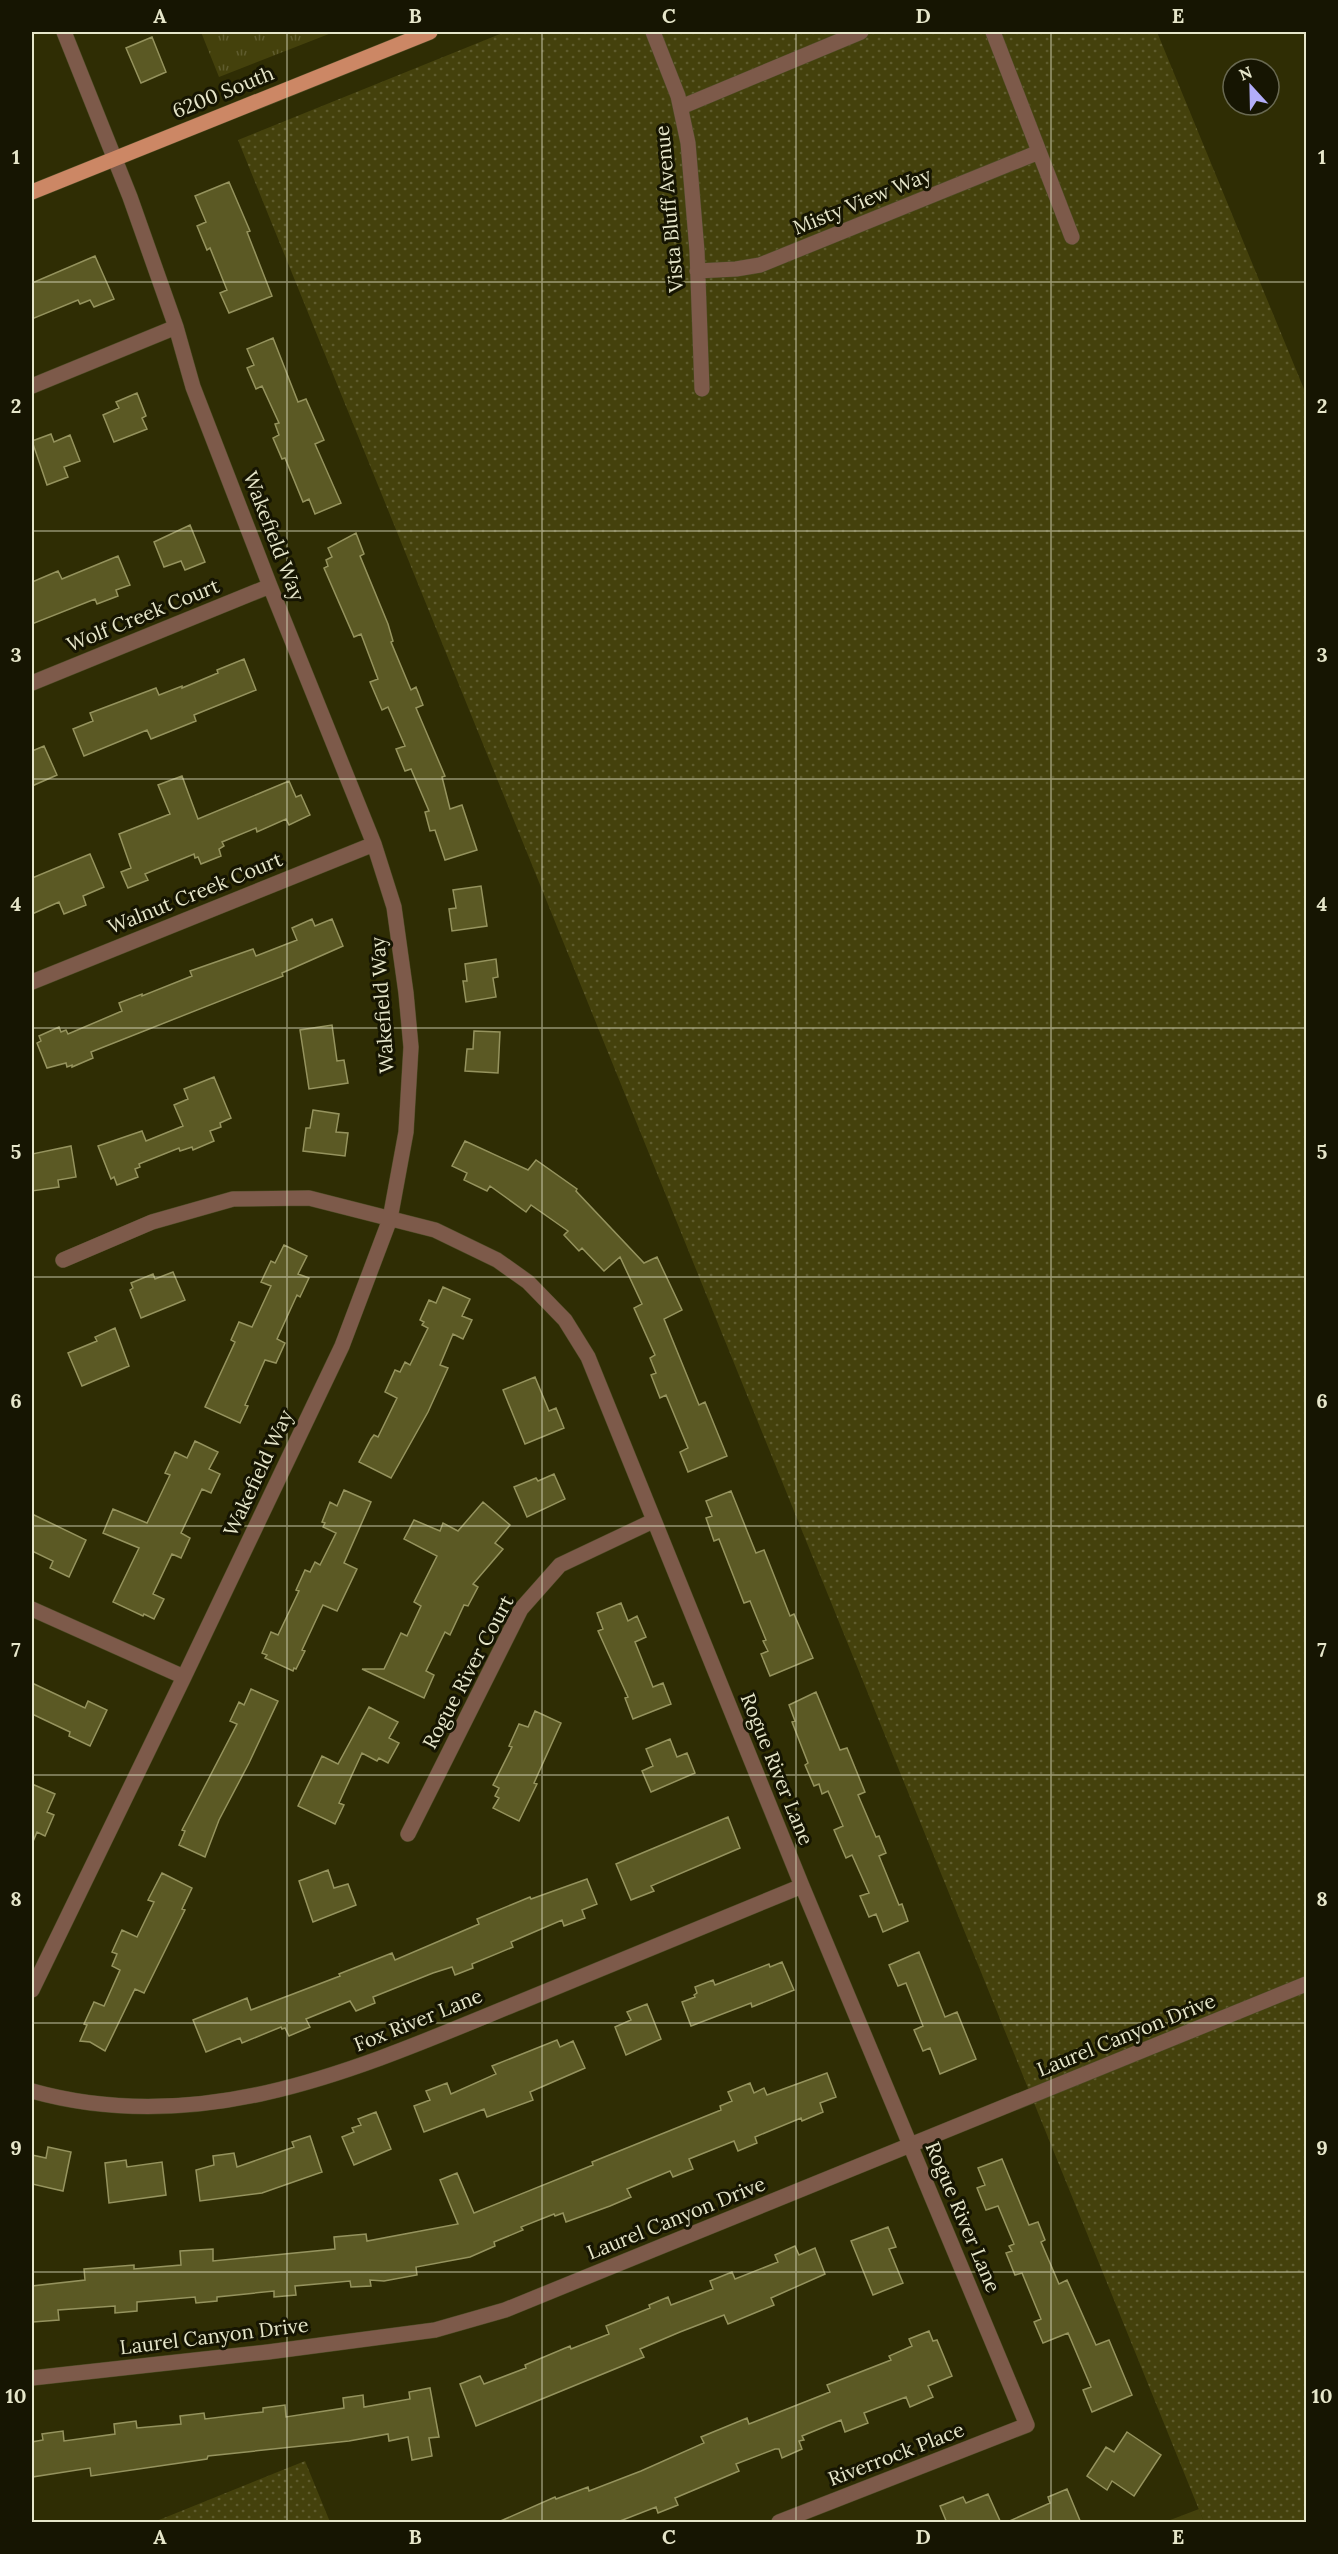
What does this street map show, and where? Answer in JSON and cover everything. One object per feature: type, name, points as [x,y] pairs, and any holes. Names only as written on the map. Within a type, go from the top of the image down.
[{"type":"main road","name":"6200 South","points":[[32,192],[430,32]]},
{"type":"street","name":"Wakefield Way","points":[[32,1990],[342,1346],[390,1219],[406,1132],[411,1047],[394,907],[374,844],[193,387],[176,327],[116,158],[64,32]]},
{"type":"street","name":"Vista Bluff Avenue","points":[[653,32],[678,96],[688,143],[698,271],[702,389]]},
{"type":"street","points":[[681,107],[861,32]]},
{"type":"street","points":[[993,32],[1072,237]]},
{"type":"street","name":"Misty View Way","points":[[698,271],[760,265],[1039,152]]},
{"type":"street","points":[[32,386],[176,327]]},
{"type":"street","name":"Wolf Creek Court","points":[[32,683],[270,586]]},
{"type":"street","name":"Walnut Creek Court","points":[[32,982],[374,844]]},
{"type":"street","name":"Rogue River Lane","points":[[63,1260],[152,1222],[233,1199],[309,1198],[435,1230],[497,1260],[528,1282],[565,1320],[588,1357],[802,1886],[1028,2425]]},
{"type":"street","name":"Rogue River Court","points":[[408,1834],[521,1609],[560,1565],[653,1521]]},
{"type":"street","points":[[32,1609],[184,1677]]},
{"type":"street","name":"Fox River Lane","points":[[32,2091],[58,2098],[120,2106],[185,2106],[280,2091],[368,2064],[802,1886]]},
{"type":"street","name":"Laurel Canyon Drive","points":[[32,2378],[268,2352],[435,2330],[505,2310],[1306,1984]]},
{"type":"street","name":"Riverrock Place","points":[[779,2523],[1028,2425]]},
{"type":"green space","points":[[201,32],[334,32],[219,77]]},
{"type":"green space","points":[[505,32],[1157,32],[1306,394],[1306,2522],[1204,2522],[238,140]]},
{"type":"green space","points":[[305,2461],[330,2522],[154,2522]]},
{"type":"green space","points":[[1199,2509],[1204,2522],[1165,2522]]},
{"type":"building","points":[[152,37],[166,72],[141,83],[126,48]]},
{"type":"building","points":[[229,182],[250,231],[247,232],[272,296],[229,313],[220,293],[227,290],[210,248],[207,250],[197,226],[206,222],[195,196]]},
{"type":"building","points":[[95,256],[114,299],[94,307],[90,300],[80,304],[78,300],[32,319],[32,283]]},
{"type":"building","points":[[273,338],[298,402],[306,399],[324,440],[315,444],[341,503],[315,514],[309,499],[303,502],[285,458],[282,459],[273,438],[279,435],[275,424],[279,423],[262,386],[256,389],[247,368],[254,365],[247,349]]},
{"type":"building","points":[[137,393],[146,416],[142,418],[147,429],[114,442],[103,415],[119,408],[116,402]]},
{"type":"building","points":[[51,434],[54,442],[70,435],[80,461],[64,467],[68,477],[47,485],[32,441]]},
{"type":"building","points":[[190,525],[205,562],[185,570],[181,561],[164,567],[154,542]]},
{"type":"building","points":[[356,533],[364,554],[360,556],[388,624],[393,641],[391,642],[411,690],[416,687],[423,705],[416,708],[445,776],[442,777],[450,809],[462,805],[477,850],[445,860],[435,830],[430,831],[425,812],[429,811],[411,769],[405,771],[396,749],[405,746],[388,707],[382,710],[370,682],[378,679],[361,634],[354,637],[324,568],[328,566],[326,560],[332,557],[328,548]]},
{"type":"building","points":[[118,556],[130,585],[116,590],[118,596],[97,604],[95,599],[32,624],[32,582],[58,571],[62,579]]},
{"type":"building","points":[[244,659],[256,690],[194,715],[196,721],[151,739],[147,730],[84,756],[73,729],[93,721],[90,713],[156,688],[159,695],[182,686],[182,688]]},
{"type":"building","points":[[44,746],[57,775],[32,786],[32,751]]},
{"type":"building","points":[[182,776],[198,819],[289,781],[296,797],[301,795],[310,815],[289,825],[286,819],[257,832],[256,828],[222,842],[224,846],[219,849],[221,856],[201,864],[194,854],[145,874],[148,880],[128,888],[121,872],[131,868],[119,834],[170,814],[158,785]]},
{"type":"building","points":[[90,854],[104,887],[83,896],[86,905],[64,914],[59,902],[32,914],[32,878]]},
{"type":"building","points":[[481,886],[487,926],[452,931],[449,909],[456,908],[453,890]]},
{"type":"building","points":[[312,919],[315,926],[332,919],[343,946],[282,973],[283,976],[91,1052],[93,1058],[72,1067],[72,1065],[67,1067],[66,1063],[47,1068],[37,1043],[41,1041],[39,1036],[59,1027],[61,1032],[66,1030],[68,1034],[122,1011],[119,1003],[192,976],[190,971],[253,949],[256,956],[297,940],[292,928]]},
{"type":"building","points":[[496,959],[498,977],[493,978],[496,997],[466,1002],[463,981],[467,981],[465,964]]},
{"type":"building","points":[[332,1025],[337,1061],[344,1060],[348,1083],[309,1089],[300,1030]]},
{"type":"building","points":[[474,1031],[500,1032],[498,1073],[465,1071],[467,1049],[473,1049]]},
{"type":"building","points":[[214,1077],[231,1118],[220,1123],[221,1127],[210,1131],[214,1141],[193,1150],[192,1147],[180,1151],[179,1148],[139,1164],[140,1167],[135,1169],[138,1177],[117,1185],[114,1177],[111,1179],[98,1146],[142,1131],[146,1141],[183,1126],[174,1105],[188,1099],[184,1089]]},
{"type":"building","points":[[313,1110],[339,1114],[336,1132],[348,1133],[345,1156],[303,1151],[306,1128],[310,1128]]},
{"type":"building","points":[[465,1141],[528,1170],[536,1160],[577,1189],[576,1191],[644,1263],[657,1257],[682,1310],[664,1319],[699,1405],[705,1402],[727,1456],[688,1472],[680,1452],[688,1448],[666,1395],[660,1398],[651,1375],[656,1373],[650,1358],[655,1355],[634,1308],[642,1304],[620,1257],[604,1271],[582,1248],[579,1251],[564,1235],[568,1231],[531,1205],[526,1212],[490,1186],[487,1191],[464,1180],[467,1173],[452,1166]]},
{"type":"building","points":[[71,1146],[76,1177],[58,1180],[59,1187],[32,1191],[32,1154]]},
{"type":"building","points":[[284,1245],[307,1256],[298,1274],[309,1278],[300,1297],[297,1295],[277,1339],[285,1343],[276,1363],[265,1360],[245,1405],[248,1406],[240,1423],[205,1407],[235,1342],[231,1340],[239,1322],[252,1327],[271,1286],[261,1282],[271,1261],[275,1263]]},
{"type":"building","points":[[173,1272],[185,1300],[141,1318],[130,1290],[133,1288],[131,1283],[153,1274],[155,1279]]},
{"type":"building","points":[[443,1287],[470,1299],[462,1316],[472,1320],[463,1339],[453,1334],[440,1365],[448,1368],[428,1412],[391,1478],[359,1462],[374,1435],[378,1437],[397,1398],[385,1392],[395,1370],[400,1372],[405,1362],[410,1365],[428,1328],[422,1325],[424,1322],[420,1320],[429,1300],[436,1303]]},
{"type":"building","points":[[115,1328],[129,1366],[82,1386],[68,1353],[97,1341],[95,1337]]},
{"type":"building","points":[[535,1377],[549,1411],[556,1408],[564,1428],[525,1444],[503,1390]]},
{"type":"building","points":[[195,1441],[218,1452],[209,1469],[220,1474],[211,1493],[202,1489],[181,1533],[190,1538],[181,1558],[172,1554],[153,1594],[164,1599],[154,1619],[113,1602],[139,1548],[103,1533],[113,1509],[147,1523],[170,1475],[165,1473],[175,1452],[187,1458]]},
{"type":"building","points":[[554,1474],[565,1499],[527,1517],[514,1487]]},
{"type":"building","points":[[344,1490],[371,1502],[344,1563],[357,1569],[337,1611],[323,1605],[302,1650],[305,1651],[293,1671],[265,1658],[267,1655],[262,1653],[271,1632],[278,1635],[299,1591],[296,1590],[305,1570],[310,1572],[315,1562],[320,1565],[336,1533],[323,1527],[325,1523],[322,1522],[330,1502],[337,1506]]},
{"type":"building","points":[[731,1491],[756,1553],[764,1550],[790,1616],[794,1614],[813,1658],[770,1676],[761,1654],[768,1651],[763,1641],[766,1640],[750,1601],[744,1603],[719,1539],[714,1541],[706,1518],[712,1516],[706,1501]]},
{"type":"building","points":[[483,1502],[510,1525],[495,1543],[503,1549],[473,1584],[478,1587],[468,1606],[464,1605],[450,1635],[445,1632],[426,1671],[434,1675],[424,1698],[362,1669],[384,1669],[401,1633],[407,1636],[421,1606],[414,1602],[437,1556],[404,1539],[414,1520],[440,1531],[443,1523],[458,1531]]},
{"type":"building","points":[[32,1514],[86,1540],[69,1577],[50,1568],[53,1561],[32,1551]]},
{"type":"building","points":[[621,1603],[628,1621],[637,1616],[646,1637],[635,1642],[653,1687],[663,1683],[671,1704],[633,1719],[625,1698],[628,1697],[598,1631],[603,1629],[597,1613]]},
{"type":"building","points":[[32,1683],[85,1708],[88,1701],[107,1710],[90,1746],[69,1736],[70,1732],[32,1714]]},
{"type":"building","points":[[251,1689],[278,1701],[219,1820],[205,1857],[179,1845],[185,1831],[182,1830],[237,1724],[230,1721],[239,1702],[244,1705]]},
{"type":"building","points":[[816,1692],[840,1750],[847,1748],[865,1792],[858,1795],[876,1837],[879,1836],[886,1853],[879,1856],[908,1921],[883,1932],[876,1914],[869,1917],[860,1896],[869,1893],[852,1855],[846,1858],[834,1830],[843,1826],[828,1791],[822,1794],[819,1784],[814,1786],[805,1765],[808,1763],[792,1722],[795,1721],[789,1705]]},
{"type":"building","points":[[369,1707],[398,1722],[389,1738],[399,1743],[388,1763],[379,1758],[377,1761],[362,1753],[339,1803],[344,1805],[335,1824],[298,1806],[322,1756],[338,1764]]},
{"type":"building","points":[[535,1711],[561,1723],[534,1783],[537,1784],[519,1821],[493,1808],[499,1798],[495,1796],[499,1788],[493,1785],[512,1747],[509,1746],[519,1724],[528,1727]]},
{"type":"building","points":[[670,1739],[677,1757],[687,1753],[695,1773],[651,1792],[642,1771],[653,1766],[646,1749]]},
{"type":"building","points":[[32,1784],[55,1794],[47,1812],[54,1815],[45,1836],[37,1832],[32,1844]]},
{"type":"building","points":[[728,1817],[740,1848],[651,1886],[654,1891],[631,1900],[616,1864]]},
{"type":"building","points":[[328,1870],[334,1888],[348,1884],[356,1905],[313,1922],[299,1881]]},
{"type":"building","points":[[162,1873],[192,1888],[182,1909],[185,1910],[144,1993],[135,1989],[105,2051],[90,2042],[80,2041],[87,2025],[84,2024],[94,2002],[104,2006],[120,1970],[112,1966],[117,1954],[112,1952],[122,1930],[137,1937],[154,1902],[148,1900]]},
{"type":"building","points":[[587,1879],[597,1904],[582,1910],[585,1918],[564,1926],[562,1920],[511,1942],[513,1947],[472,1964],[473,1968],[455,1975],[452,1967],[433,1973],[373,1997],[375,2003],[356,2011],[350,2001],[306,2019],[310,2027],[289,2036],[285,2028],[281,2027],[242,2043],[240,2038],[206,2052],[193,2020],[247,1998],[251,2010],[340,1976],[339,1974],[392,1953],[395,1960],[479,1924],[477,1919],[530,1897],[531,1899]]},
{"type":"building","points":[[919,1952],[945,2017],[957,2012],[976,2059],[940,2074],[930,2048],[923,2051],[914,2030],[923,2026],[906,1983],[898,1986],[889,1965]]},
{"type":"building","points":[[782,1962],[794,1990],[752,2007],[751,2003],[691,2026],[682,2002],[695,1997],[697,1993],[695,1987],[713,1980],[715,1985],[769,1964],[770,1967]]},
{"type":"building","points":[[647,2004],[661,2039],[626,2055],[615,2027],[631,2020],[627,2012]]},
{"type":"building","points":[[557,2040],[560,2047],[573,2041],[585,2068],[530,2092],[533,2100],[487,2117],[484,2109],[424,2132],[414,2106],[430,2100],[426,2091],[447,2083],[451,2094],[496,2074],[492,2066]]},
{"type":"building","points":[[827,2073],[836,2097],[820,2103],[823,2112],[802,2121],[801,2118],[755,2137],[757,2143],[738,2151],[734,2141],[689,2159],[693,2169],[673,2177],[670,2171],[627,2189],[631,2197],[610,2206],[566,2222],[563,2213],[555,2216],[554,2214],[521,2227],[523,2230],[494,2242],[495,2246],[470,2257],[416,2267],[417,2275],[384,2281],[370,2280],[371,2286],[351,2287],[350,2281],[295,2286],[296,2295],[274,2297],[274,2291],[217,2297],[217,2301],[196,2303],[195,2297],[137,2302],[137,2311],[115,2313],[115,2306],[58,2310],[59,2320],[33,2322],[32,2286],[85,2280],[84,2269],[134,2265],[134,2269],[181,2265],[180,2251],[213,2249],[213,2261],[335,2249],[334,2237],[366,2234],[367,2241],[458,2224],[440,2180],[457,2173],[474,2213],[721,2110],[720,2106],[732,2101],[728,2092],[750,2083],[754,2093],[764,2088],[767,2095]]},
{"type":"building","points":[[376,2112],[391,2149],[354,2165],[342,2137],[354,2132],[352,2128],[361,2125],[358,2119]]},
{"type":"building","points":[[310,2136],[322,2172],[262,2193],[200,2201],[196,2170],[214,2165],[213,2156],[234,2153],[237,2167],[294,2147],[292,2142]]},
{"type":"building","points":[[48,2147],[71,2152],[63,2191],[32,2184],[32,2155],[46,2158]]},
{"type":"building","points":[[1002,2159],[1029,2225],[1038,2222],[1045,2240],[1041,2242],[1059,2284],[1067,2280],[1096,2345],[1109,2340],[1132,2395],[1092,2412],[1083,2390],[1091,2387],[1068,2333],[1043,2343],[1034,2322],[1041,2319],[1022,2273],[1015,2275],[1006,2253],[1012,2251],[1009,2246],[1014,2244],[998,2206],[986,2210],[977,2188],[985,2185],[978,2168]]},
{"type":"building","points":[[126,2160],[127,2167],[162,2162],[166,2195],[109,2203],[105,2163]]},
{"type":"building","points":[[888,2227],[896,2247],[889,2249],[903,2283],[873,2295],[851,2241]]},
{"type":"building","points":[[795,2246],[799,2255],[815,2248],[825,2274],[771,2298],[774,2305],[728,2324],[724,2315],[680,2332],[640,2349],[644,2357],[476,2426],[460,2384],[480,2376],[484,2384],[526,2368],[525,2365],[570,2346],[571,2349],[609,2334],[606,2326],[650,2308],[649,2305],[668,2297],[671,2305],[713,2289],[710,2281],[732,2272],[735,2279],[778,2262],[775,2255]]},
{"type":"building","points":[[929,2331],[933,2341],[937,2340],[952,2376],[928,2386],[933,2397],[910,2407],[906,2397],[864,2413],[868,2423],[845,2432],[841,2420],[802,2436],[804,2440],[799,2441],[802,2449],[782,2458],[779,2449],[775,2449],[736,2464],[739,2471],[675,2498],[678,2505],[658,2513],[656,2507],[615,2523],[496,2523],[555,2497],[556,2499],[588,2487],[589,2491],[641,2471],[704,2443],[701,2437],[747,2418],[749,2424],[830,2392],[827,2385],[891,2360],[889,2356],[912,2346],[909,2339]]},
{"type":"building","points":[[430,2388],[439,2437],[429,2438],[432,2456],[412,2460],[408,2437],[389,2441],[388,2434],[349,2441],[208,2456],[207,2459],[91,2476],[90,2468],[32,2477],[32,2442],[43,2440],[42,2434],[63,2431],[64,2441],[115,2434],[114,2424],[136,2421],[137,2428],[181,2424],[180,2416],[204,2413],[205,2419],[263,2412],[263,2408],[285,2405],[286,2417],[344,2408],[343,2398],[363,2395],[364,2407],[410,2399],[409,2392]]},
{"type":"building","points":[[1127,2432],[1161,2455],[1134,2496],[1112,2481],[1107,2490],[1087,2476],[1106,2447],[1114,2452]]},
{"type":"building","points":[[1067,2489],[1081,2523],[1005,2523],[1050,2503],[1048,2497]]},
{"type":"building","points":[[988,2494],[1001,2523],[947,2523],[940,2506],[963,2497],[966,2503]]}]
